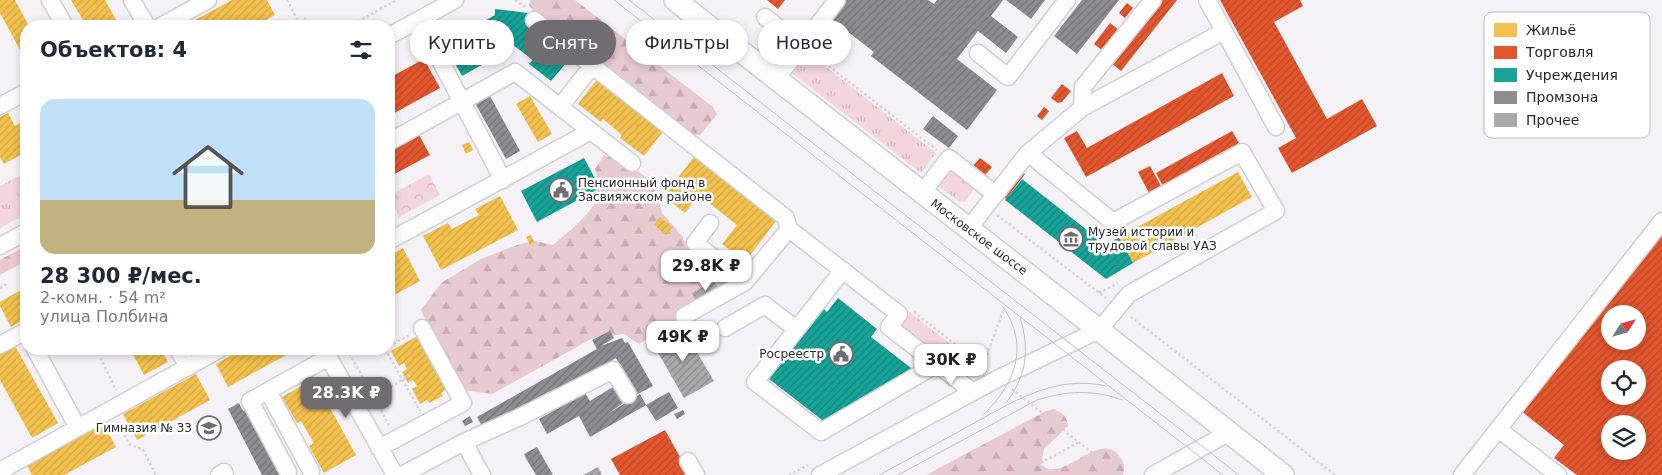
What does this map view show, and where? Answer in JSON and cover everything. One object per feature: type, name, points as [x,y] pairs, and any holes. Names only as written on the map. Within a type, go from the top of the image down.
[{"type":"main road","name":"Московское шоссе","points":[[675,0],[1282,475]]},
{"type":"street","points":[[50,0],[62,20]]},
{"type":"street","points":[[132,0],[144,20]]},
{"type":"street","points":[[172,20],[208,0]]},
{"type":"street","points":[[418,20],[455,0]]},
{"type":"street","points":[[822,20],[837,0]]},
{"type":"street","points":[[978,53],[1008,77],[1067,0]]},
{"type":"street","points":[[1082,108],[1083,87],[1152,0]]},
{"type":"street","points":[[1207,0],[1276,126]]},
{"type":"street","points":[[765,17],[769,20]]},
{"type":"street","points":[[395,33],[410,24]]},
{"type":"street","points":[[968,228],[1028,153],[1082,108],[1224,31]]},
{"type":"street","points":[[442,65],[503,180]]},
{"type":"street","points":[[776,79],[787,65]]},
{"type":"street","points":[[560,107],[592,66],[786,218],[788,229],[899,314],[889,327],[973,392]]},
{"type":"street","points":[[395,139],[515,72],[632,163]]},
{"type":"street","points":[[0,106],[20,95]]},
{"type":"street","points":[[395,238],[591,131]]},
{"type":"street","points":[[820,475],[999,378],[1099,330],[1129,294],[1276,211],[1242,152],[1113,222],[1028,153]]},
{"type":"street","points":[[922,193],[948,158],[991,200]]},
{"type":"street","points":[[1462,475],[1662,221]]},
{"type":"street","points":[[710,223],[695,243],[745,282]]},
{"type":"street","points":[[684,316],[745,282],[788,229]]},
{"type":"street","points":[[0,246],[20,235]]},
{"type":"street","points":[[843,270],[755,382],[821,432],[937,364]]},
{"type":"street","points":[[725,328],[765,305],[796,329]]},
{"type":"street","points":[[379,448],[463,403],[422,328]]},
{"type":"street","points":[[0,345],[20,335]]},
{"type":"street","points":[[38,355],[78,428]]},
{"type":"street","points":[[181,355],[188,367]]},
{"type":"street","points":[[0,471],[209,355]]},
{"type":"street","points":[[288,472],[250,401],[324,355]]},
{"type":"street","points":[[328,355],[395,475]]},
{"type":"street","points":[[402,475],[464,442],[613,370],[628,395]]},
{"type":"street","points":[[268,391],[311,471]]},
{"type":"street","points":[[1498,429],[1558,475]]},
{"type":"street","points":[[1153,475],[1228,433]]},
{"type":"street","points":[[464,442],[482,475]]},
{"type":"street","points":[[219,475],[224,472],[225,475]]},
{"type":"path","points":[[287,0],[297,20]]},
{"type":"path","points":[[360,20],[397,0]]},
{"type":"path","points":[[827,65],[948,158]]},
{"type":"path","points":[[991,200],[1118,307],[1335,475]]},
{"type":"path","points":[[0,288],[8,283]]},
{"type":"path","points":[[1003,311],[983,366],[1120,475]]},
{"type":"path","points":[[395,343],[422,328]]},
{"type":"path","points":[[98,355],[129,444],[143,450],[156,475]]},
{"type":"path","points":[[349,355],[396,439]]},
{"type":"path","points":[[388,355],[420,411],[427,407]]},
{"type":"path","points":[[373,396],[411,375]]},
{"type":"path","points":[[1019,475],[1079,442]]},
{"type":"green space","points":[[531,0],[575,0],[601,20],[546,20],[529,5]]},
{"type":"green space","points":[[616,32],[626,40],[626,65],[659,65],[713,107],[717,114],[700,135],[692,134],[604,65],[616,65]]},
{"type":"green space","points":[[797,65],[824,65],[936,153],[921,173],[791,72]]},
{"type":"green space","points":[[604,155],[625,162],[654,183],[662,213],[683,237],[683,240],[731,284],[690,316],[668,326],[639,344],[624,334],[593,338],[492,394],[463,390],[437,346],[421,310],[441,283],[481,259],[520,244],[535,241],[553,245],[564,236],[584,218],[596,200],[598,188],[595,169]]},
{"type":"green space","points":[[950,164],[977,185],[965,202],[960,202],[935,184]]},
{"type":"green space","points":[[429,174],[440,195],[399,217],[395,209],[395,193]]},
{"type":"green space","points":[[20,175],[20,217],[0,228],[0,186]]},
{"type":"green space","points":[[20,249],[20,264],[0,275],[0,260]]},
{"type":"green space","points":[[908,311],[975,363],[961,372],[898,323]]},
{"type":"green space","points":[[1054,409],[1064,415],[1068,426],[1044,449],[1041,465],[1048,469],[1058,468],[1097,450],[1106,448],[1115,451],[1122,460],[1123,475],[926,475],[1046,411]]},
{"type":"building: Жильё","points":[[0,0],[15,0],[26,20],[20,20],[20,50],[0,13]]},
{"type":"building: Жильё","points":[[71,0],[105,0],[116,20],[83,20]]},
{"type":"building: Жильё","points":[[232,0],[267,0],[275,15],[266,20],[195,20]]},
{"type":"building: Жильё","points":[[599,77],[665,129],[644,156],[620,138],[622,135],[603,119],[601,122],[578,104]]},
{"type":"building: Жильё","points":[[530,96],[552,134],[538,142],[516,104]]},
{"type":"building: Жильё","points":[[8,113],[15,126],[20,123],[20,155],[4,164],[0,157],[0,117]]},
{"type":"building: Жильё","points":[[469,142],[473,150],[466,154],[462,145]]},
{"type":"building: Жильё","points":[[697,153],[779,217],[745,262],[722,244],[737,225],[699,195],[685,213],[664,196]]},
{"type":"building: Жильё","points":[[1238,172],[1252,197],[1133,263],[1119,237]]},
{"type":"building: Жильё","points":[[500,196],[518,230],[441,270],[423,236],[448,223],[452,229],[479,215],[475,209]]},
{"type":"building: Жильё","points":[[660,217],[673,227],[666,235],[654,225]]},
{"type":"building: Жильё","points":[[531,235],[535,243],[530,245],[526,237]]},
{"type":"building: Жильё","points":[[403,248],[420,281],[395,295],[395,253]]},
{"type":"building: Жильё","points":[[20,290],[20,322],[11,327],[0,306],[0,302]]},
{"type":"building: Жильё","points":[[421,334],[450,387],[441,393],[443,396],[429,403],[427,400],[420,404],[412,389],[417,386],[413,380],[408,383],[402,372],[407,369],[404,363],[399,366],[393,355],[395,355],[395,349]]},
{"type":"building: Жильё","points":[[14,344],[58,423],[32,438],[0,380],[0,352]]},
{"type":"building: Жильё","points":[[133,355],[164,355],[168,362],[144,375]]},
{"type":"building: Жильё","points":[[232,355],[286,355],[228,387],[216,364]]},
{"type":"building: Жильё","points":[[196,374],[210,400],[137,440],[123,414]]},
{"type":"building: Жильё","points":[[314,379],[356,455],[324,473],[309,446],[314,443],[301,421],[297,423],[282,397]]},
{"type":"building: Жильё","points":[[103,423],[116,447],[64,475],[32,475],[27,465]]},
{"type":"building: Торговля","points":[[767,0],[785,0],[778,9]]},
{"type":"building: Торговля","points":[[1159,0],[1177,0],[1121,71],[1110,62]]},
{"type":"building: Торговля","points":[[1220,0],[1300,0],[1303,6],[1274,22],[1327,119],[1362,99],[1377,126],[1292,173],[1278,148],[1296,138]]},
{"type":"building: Торговля","points":[[1127,3],[1133,8],[1125,18],[1119,13]]},
{"type":"building: Торговля","points":[[1110,23],[1119,30],[1103,51],[1094,44]]},
{"type":"building: Торговля","points":[[413,65],[427,65],[440,88],[395,113],[395,75]]},
{"type":"building: Торговля","points":[[1222,73],[1234,96],[1086,177],[1064,138],[1077,131],[1087,148]]},
{"type":"building: Торговля","points":[[1062,84],[1071,91],[1062,102],[1058,103],[1051,98]]},
{"type":"building: Торговля","points":[[1044,107],[1049,111],[1042,120],[1037,116]]},
{"type":"building: Торговля","points":[[1232,131],[1239,143],[1163,186],[1156,173]]},
{"type":"building: Торговля","points":[[419,135],[430,155],[395,174],[395,149]]},
{"type":"building: Торговля","points":[[980,158],[992,167],[985,175],[973,166]]},
{"type":"building: Торговля","points":[[1150,166],[1161,186],[1149,193],[1138,172]]},
{"type":"building: Торговля","points":[[1018,169],[1025,174],[1006,199],[999,193]]},
{"type":"building: Торговля","points":[[1662,232],[1662,475],[1577,475],[1554,458],[1564,445],[1520,410],[1601,308],[1601,350],[1646,350],[1646,305],[1604,305]]},
{"type":"building: Торговля","points":[[665,430],[690,475],[620,475],[611,459]]},
{"type":"building: Учреждения","points":[[495,9],[528,13],[528,20],[524,20],[524,53],[514,46],[514,20],[486,20],[495,15]]},
{"type":"building: Учреждения","points":[[456,65],[482,65],[462,76]]},
{"type":"building: Учреждения","points":[[530,65],[564,65],[551,81]]},
{"type":"building: Учреждения","name":"Пенсионный фонд в Засвияжском районе","points":[[584,158],[600,188],[537,222],[521,191]]},
{"type":"building: Учреждения","points":[[1022,179],[1106,245],[1119,237],[1133,263],[1106,279],[1005,200]]},
{"type":"building: Учреждения","name":"Росреестр","points":[[838,298],[877,329],[871,337],[915,371],[826,423],[769,379],[824,309],[827,312]]},
{"type":"building: Промзона","points":[[843,0],[928,0],[934,4],[937,0],[1003,0],[991,16],[1018,37],[1006,53],[978,31],[957,59],[997,90],[967,130],[871,56],[874,52],[851,34],[851,20],[833,20],[830,18]]},
{"type":"building: Промзона","points":[[1006,0],[1045,0],[1031,19]]},
{"type":"building: Промзона","points":[[1082,0],[1119,0],[1077,54],[1054,36]]},
{"type":"building: Промзона","points":[[490,96],[520,151],[506,159],[475,103]]},
{"type":"building: Промзона","points":[[933,116],[958,136],[949,148],[923,129]]},
{"type":"building: Промзона","points":[[610,331],[614,338],[601,346],[622,338],[625,343],[628,342],[653,386],[630,398],[627,392],[634,388],[616,358],[567,386],[566,384],[549,394],[548,392],[483,428],[477,417],[597,349],[592,340]]},
{"type":"building: Промзона","points":[[613,387],[623,403],[609,413],[640,394],[646,405],[590,437],[579,416],[547,434],[539,419],[585,393],[590,401]]},
{"type":"building: Промзона","points":[[669,392],[678,408],[656,421],[646,405]]},
{"type":"building: Промзона","points":[[239,403],[243,411],[246,409],[281,475],[262,475],[228,409]]},
{"type":"building: Промзона","points":[[683,410],[685,414],[677,419],[674,414]]},
{"type":"building: Промзона","points":[[470,416],[473,422],[465,426],[462,421]]},
{"type":"building: Промзона","points":[[537,447],[553,475],[536,475],[527,460],[524,454]]},
{"type":"building: Прочее","points":[[714,281],[720,290],[697,303],[692,293]]},
{"type":"building: Прочее","points":[[682,327],[714,381],[684,398],[653,344]]},
{"type":"building: Прочее","points":[[598,467],[602,475],[583,475]]},
{"type":"tram line","points":[[614,0],[1223,475]]},
{"type":"tram line","points":[[629,0],[1239,475]]},
{"type":"tram line","points":[[984,414],[1004,390],[1015,364],[1016,336],[1003,307]]},
{"type":"tram line","points":[[1006,403],[1013,393],[1025,362],[1025,340],[1020,317]]},
{"type":"tram line","points":[[879,475],[1017,400],[1034,393],[1051,387],[1069,384],[1087,383],[1106,386]]},
{"type":"tram line","points":[[898,475],[1037,400],[1080,392],[1101,394],[1122,400]]},
{"type":"place","name":"Пенсионный фонд в Засвияжском районе","points":[[561,190]]},
{"type":"place","name":"Музей истории и трудовой славы УАЗ","points":[[1071,239]]},
{"type":"place","name":"Росреестр","points":[[841,354]]},
{"type":"place","name":"Гимназия № 33","points":[[209,428]]}]
